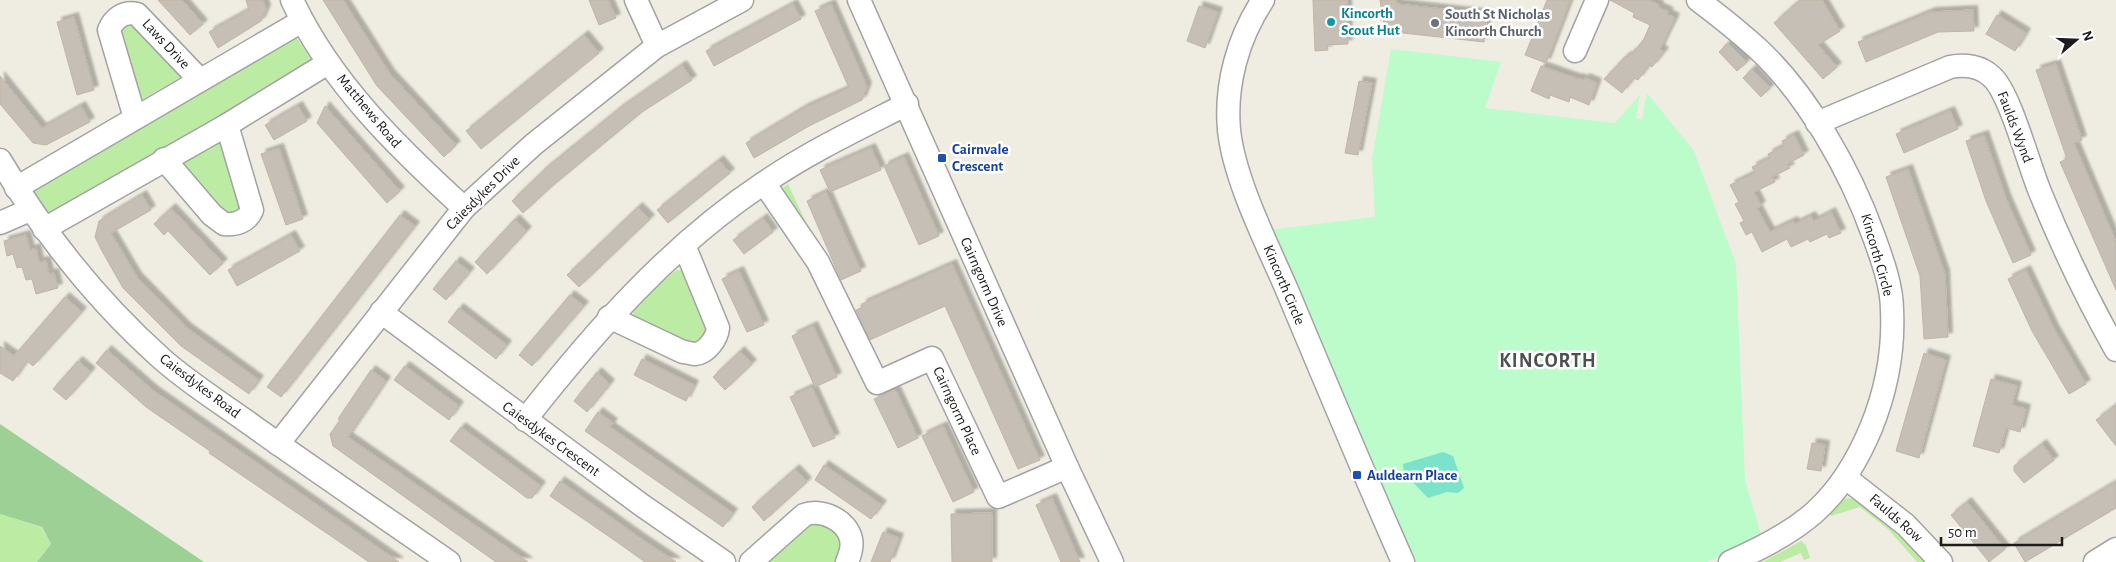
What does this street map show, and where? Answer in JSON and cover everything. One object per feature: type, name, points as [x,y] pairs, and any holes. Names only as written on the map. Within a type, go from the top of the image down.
[{"type":"street","name":"Matthews Road","points":[[292,0],[302,21],[328,62],[367,113],[407,156],[464,208]]},
{"type":"street","points":[[636,0],[657,46]]},
{"type":"street","name":"Caiesdykes Drive","points":[[278,444],[464,208],[534,144],[657,46],[742,0]]},
{"type":"street","name":"Cairngorm Drive","points":[[859,0],[907,104],[1067,467],[1112,562]]},
{"type":"street","name":"Kincorth Circle","points":[[1263,0],[1239,45],[1230,87],[1229,129],[1235,159],[1270,250],[1402,562]]},
{"type":"street","points":[[1576,50],[1597,0]]},
{"type":"street","name":"Kincorth Circle","points":[[1698,0],[1758,50],[1786,81],[1817,123],[1861,202],[1882,262],[1892,308],[1892,351],[1877,412],[1846,478],[1821,506],[1793,530],[1770,544],[1730,562]]},
{"type":"street","name":"Laws Drive","points":[[135,118],[109,30],[112,22],[118,17],[130,12],[137,14],[200,80]]},
{"type":"street","name":"Laws Drive","points":[[16,188],[302,21]]},
{"type":"street","points":[[44,229],[164,159],[227,125],[328,62]]},
{"type":"street","name":"Faulds Wynd","points":[[1817,123],[1950,67],[1977,68],[1993,77],[2006,98],[2040,192],[2084,291],[2116,350]]},
{"type":"street","points":[[525,420],[609,317],[650,275],[684,244],[764,183],[828,144],[907,104]]},
{"type":"street","points":[[164,159],[212,216],[224,224],[238,223],[248,218],[252,210],[227,125]]},
{"type":"street","name":"Caiesdykes Road","points":[[0,160],[30,210],[44,229],[104,302],[161,358],[278,444],[449,562]]},
{"type":"street","name":"Cairngorm Place","points":[[764,183],[818,262],[877,383],[932,358],[998,497],[1067,467]]},
{"type":"street","points":[[0,223],[30,210]]},
{"type":"street","points":[[609,317],[683,352],[695,354],[706,349],[717,336],[718,328],[684,244]]},
{"type":"street","name":"Caiesdykes Crescent","points":[[381,312],[525,420],[724,562]]},
{"type":"street","name":"Faulds Row","points":[[1846,478],[1887,508],[1920,538],[1941,562]]},
{"type":"street","points":[[751,562],[804,515],[812,512],[821,512],[831,516],[847,530],[851,538],[852,547],[847,562]]},
{"type":"street","points":[[2095,562],[2116,549]]},
{"type":"green space","points":[[133,23],[182,77],[141,100],[120,28]]},
{"type":"green space","points":[[294,37],[297,38],[311,59],[311,63],[224,116],[49,213],[31,191]]},
{"type":"green space","points":[[1391,49],[1501,62],[1485,108],[1615,123],[1640,95],[1636,118],[1642,119],[1647,93],[1694,151],[1736,264],[1745,480],[1762,538],[1707,562],[1413,562],[1270,230],[1375,217],[1372,159]]},
{"type":"green space","points":[[222,139],[242,208],[228,218],[177,165]]},
{"type":"green space","points":[[788,184],[819,250],[777,192]]},
{"type":"green space","points":[[677,270],[685,271],[709,334],[693,345],[634,320],[633,312],[658,285]]},
{"type":"green space","points":[[0,424],[204,562],[37,562],[51,544],[42,527],[0,514]]},
{"type":"green space","points":[[1443,452],[1453,456],[1464,488],[1458,493],[1447,492],[1428,498],[1404,473],[1403,464]]},
{"type":"green space","points":[[1854,499],[1897,533],[1924,562],[1917,562],[1889,530],[1860,507],[1831,516],[1830,513],[1842,500]]},
{"type":"green space","points":[[0,514],[41,527],[51,544],[37,562],[0,562]]},
{"type":"green space","points":[[804,515],[847,530],[847,562],[751,562]]},
{"type":"green space","points":[[1801,541],[1806,545],[1810,558],[1804,560],[1801,553],[1780,562],[1763,562]]},
{"type":"building","points":[[158,0],[182,0],[203,24],[190,35]]},
{"type":"building","points":[[246,0],[263,0],[266,9],[261,21],[218,48],[209,32],[249,10]]},
{"type":"building","points":[[323,0],[343,0],[390,74],[456,145],[444,157],[377,86]]},
{"type":"building","points":[[589,0],[608,0],[616,18],[599,25]]},
{"type":"building","name":"Kincorth Scout Hut","points":[[1313,0],[1347,0],[1348,44],[1327,45],[1328,50],[1315,51]]},
{"type":"building","name":"South St Nicholas Kincorth Church","points":[[1380,0],[1396,0],[1397,4],[1487,14],[1484,42],[1385,31]]},
{"type":"building","points":[[1547,0],[1570,0],[1546,63],[1525,55]]},
{"type":"building","points":[[1610,0],[1648,0],[1659,5],[1658,7],[1669,12],[1667,14],[1675,18],[1660,49],[1664,52],[1652,67],[1649,65],[1638,80],[1634,78],[1622,93],[1604,79],[1626,56],[1628,57],[1633,53],[1644,39],[1650,25],[1633,17],[1634,13]]},
{"type":"building","points":[[1800,0],[1822,0],[1840,31],[1818,45],[1837,67],[1823,79],[1774,23]]},
{"type":"building","points":[[793,4],[801,19],[714,66],[706,51]]},
{"type":"building","points":[[831,4],[867,87],[862,100],[809,126],[754,158],[746,143],[804,108],[849,88],[815,11]]},
{"type":"building","points":[[1199,6],[1218,12],[1205,48],[1187,41]]},
{"type":"building","points":[[1973,10],[1974,31],[1938,32],[1866,62],[1858,42],[1931,12]]},
{"type":"building","points":[[1997,15],[2026,33],[2015,51],[1986,34]]},
{"type":"building","points":[[74,17],[94,90],[77,95],[57,22]]},
{"type":"building","points":[[584,35],[599,53],[481,149],[466,131]]},
{"type":"building","points":[[1728,43],[1747,62],[1737,71],[1719,52]]},
{"type":"building","points":[[2056,64],[2082,140],[2074,143],[2116,242],[2116,290],[2060,162],[2067,159],[2036,70]]},
{"type":"building","points":[[682,65],[692,80],[642,112],[550,188],[523,213],[512,201],[545,169],[619,109]]},
{"type":"building","points":[[1541,66],[1578,79],[1584,80],[1585,78],[1597,83],[1589,105],[1570,97],[1569,102],[1550,95],[1549,99],[1531,91]]},
{"type":"building","points":[[1752,69],[1770,88],[1761,97],[1743,78]]},
{"type":"building","points":[[0,76],[42,128],[81,106],[90,122],[46,145],[33,143],[0,104]]},
{"type":"building","points":[[1359,81],[1372,83],[1358,155],[1345,153]]},
{"type":"building","points":[[298,106],[307,121],[274,140],[265,125]]},
{"type":"building","points":[[325,106],[400,191],[387,203],[317,123]]},
{"type":"building","points":[[1950,111],[1958,129],[1904,153],[1896,134]]},
{"type":"building","points":[[1794,135],[1804,155],[1787,164],[1790,168],[1772,177],[1775,182],[1754,192],[1761,206],[1757,208],[1770,232],[1793,221],[1795,224],[1811,216],[1814,221],[1831,212],[1841,233],[1829,238],[1827,234],[1810,242],[1808,239],[1791,247],[1787,239],[1762,252],[1752,232],[1746,235],[1740,223],[1744,221],[1735,204],[1739,202],[1730,185],[1755,173],[1752,167],[1770,158],[1768,154],[1784,146],[1782,141]]},
{"type":"building","points":[[1984,135],[2007,201],[2031,255],[2013,263],[1986,201],[1966,141]]},
{"type":"building","points":[[279,148],[303,219],[286,225],[261,154]]},
{"type":"building","points":[[871,148],[881,170],[830,192],[820,170]]},
{"type":"building","points":[[904,157],[939,236],[919,245],[884,166]]},
{"type":"building","points":[[719,160],[730,173],[668,223],[657,210]]},
{"type":"building","points":[[1908,169],[1945,274],[1948,337],[1924,339],[1920,276],[1886,177]]},
{"type":"building","points":[[826,192],[861,271],[841,280],[807,201]]},
{"type":"building","points":[[142,195],[151,210],[111,233],[137,277],[187,328],[259,380],[249,394],[181,346],[123,288],[102,251],[95,237],[99,221]]},
{"type":"building","points":[[638,207],[650,219],[579,287],[567,275]]},
{"type":"building","points":[[171,208],[223,263],[210,275],[168,231],[164,235],[154,224]]},
{"type":"building","points":[[400,215],[415,226],[281,397],[267,387]]},
{"type":"building","points":[[763,218],[773,232],[744,254],[733,240]]},
{"type":"building","points":[[515,219],[527,231],[487,274],[475,262]]},
{"type":"building","points":[[26,235],[30,250],[36,248],[39,262],[46,261],[49,274],[54,273],[58,288],[36,294],[32,279],[26,280],[22,267],[17,268],[13,254],[7,256],[4,241]]},
{"type":"building","points":[[291,235],[300,251],[237,286],[228,270]]},
{"type":"building","points":[[456,261],[470,272],[446,300],[433,289]]},
{"type":"building","points":[[952,264],[1040,460],[1018,469],[945,306],[870,340],[856,310],[863,307],[862,304]]},
{"type":"building","points":[[2026,270],[2054,329],[2086,384],[2069,394],[2032,331],[2008,279]]},
{"type":"building","points":[[739,271],[764,325],[747,332],[722,279]]},
{"type":"building","points":[[570,295],[584,306],[532,366],[519,355]]},
{"type":"building","points":[[65,297],[82,312],[33,366],[27,361],[13,381],[0,373],[0,346],[14,356]]},
{"type":"building","points":[[459,308],[507,345],[496,359],[448,322]]},
{"type":"building","points":[[813,326],[837,377],[815,387],[792,336]]},
{"type":"building","points":[[107,350],[154,391],[399,562],[369,562],[209,453],[210,451],[146,407],[96,363]]},
{"type":"building","points":[[740,351],[752,364],[725,390],[713,377]]},
{"type":"building","points":[[1924,353],[1946,360],[1919,458],[1896,451]]},
{"type":"building","points":[[642,359],[694,385],[686,401],[634,375]]},
{"type":"building","points":[[78,361],[91,372],[66,400],[53,389]]},
{"type":"building","points":[[405,366],[459,406],[449,420],[394,380]]},
{"type":"building","points":[[371,370],[386,381],[348,437],[528,562],[496,562],[333,446],[330,434]]},
{"type":"building","points":[[597,372],[610,384],[587,412],[574,401]]},
{"type":"building","points":[[1991,379],[2017,386],[2012,405],[2026,409],[2020,432],[2006,428],[1999,453],[1973,446]]},
{"type":"building","points":[[812,387],[835,438],[813,447],[790,397]]},
{"type":"building","points":[[896,391],[918,438],[898,448],[874,399]]},
{"type":"building","points":[[2116,405],[2116,446],[2096,420]]},
{"type":"building","points":[[598,412],[613,423],[610,427],[733,513],[723,527],[585,431]]},
{"type":"building","points":[[943,426],[974,492],[953,502],[922,436]]},
{"type":"building","points":[[461,427],[541,486],[532,498],[527,498],[450,441]]},
{"type":"building","points":[[1812,443],[1825,445],[1821,471],[1807,469]]},
{"type":"building","points":[[2042,444],[2054,460],[2024,483],[2014,471],[2014,466]]},
{"type":"building","points":[[824,465],[882,505],[871,519],[815,480]]},
{"type":"building","points":[[795,469],[807,482],[764,521],[752,507]]},
{"type":"building","points":[[560,481],[676,562],[645,562],[550,496]]},
{"type":"building","points":[[2116,482],[2116,508],[2025,562],[2014,543]]},
{"type":"building","points":[[1052,498],[1080,562],[1061,562],[1036,505]]},
{"type":"building","points":[[1967,502],[2005,549],[1989,562],[1951,515]]},
{"type":"building","points":[[992,513],[992,562],[952,562],[951,514]]},
{"type":"building","points":[[883,532],[899,538],[890,562],[871,562]]},
{"type":"place","name":"Kincorth Scout Hut","points":[[1331,22]]},
{"type":"place","name":"South St Nicholas Kincorth Church","points":[[1435,23]]},
{"type":"place","name":"Cairnvale Crescent","points":[[942,158]]},
{"type":"place","name":"Auldearn Place","points":[[1357,475]]},
{"type":"district","name":"KINCORTH","points":[[1548,361]]}]
